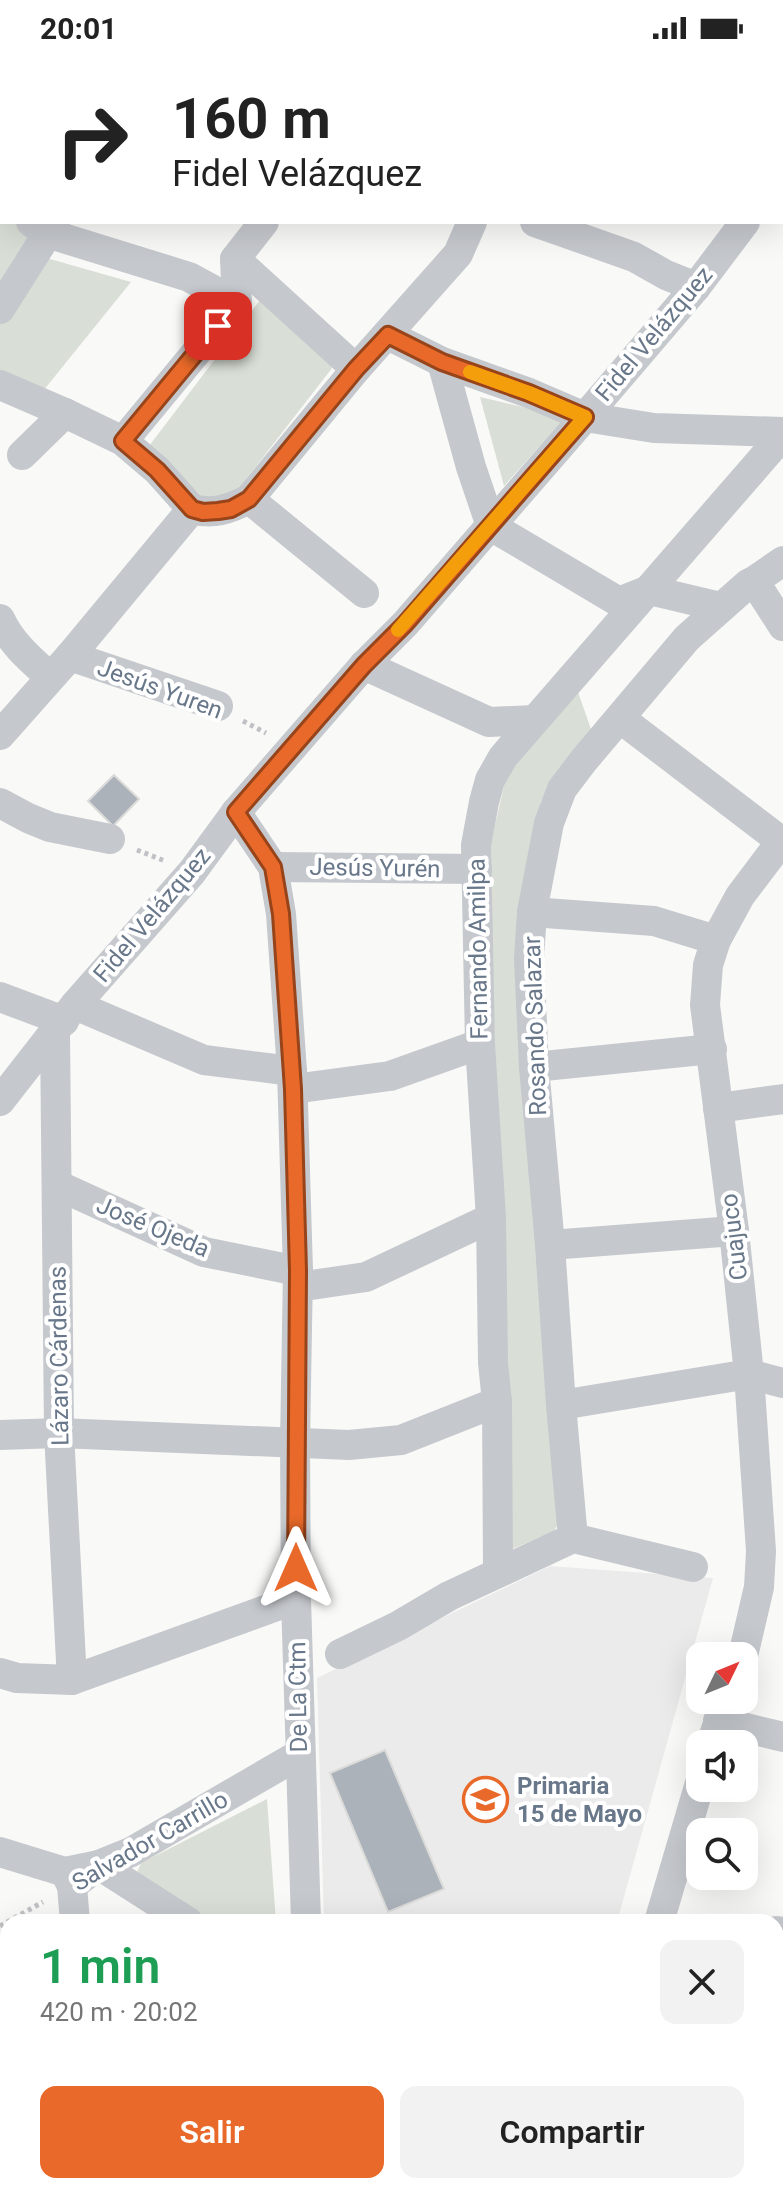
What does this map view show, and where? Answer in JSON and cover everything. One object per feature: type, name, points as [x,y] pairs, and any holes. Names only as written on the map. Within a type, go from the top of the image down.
[{"type":"street","points":[[123,441],[237,303],[235,259],[262,224]]},
{"type":"street","points":[[0,385],[123,441],[157,470],[192,509],[203,512],[231,509],[249,499],[356,369],[458,254],[471,224]]},
{"type":"street","points":[[541,224],[634,257],[696,287]]},
{"type":"street","name":"Fidel Velázquez","points":[[0,1101],[65,1019],[192,872],[236,812],[491,526],[696,287],[743,224]]},
{"type":"street","points":[[0,309],[44,226],[189,277],[237,303]]},
{"type":"street","points":[[235,259],[356,369]]},
{"type":"street","points":[[388,335],[442,362],[585,417],[654,428],[783,434]]},
{"type":"street","points":[[442,362],[491,526],[619,602],[649,590],[721,607]]},
{"type":"street","points":[[22,455],[65,413]]},
{"type":"street","name":"Fernando Amilpa","points":[[498,1571],[497,1402],[493,1363],[491,1218],[480,1044],[476,845],[490,780],[503,757],[534,720],[783,434]]},
{"type":"street","points":[[249,499],[364,593]]},
{"type":"street","points":[[0,735],[192,509]]},
{"type":"street","name":"Rosando Salazar","points":[[573,1538],[534,1067],[529,959],[532,912],[549,823],[562,789],[687,638],[748,584],[783,561]]},
{"type":"street","points":[[754,581],[783,626]]},
{"type":"street","name":"Jesús Yuren","points":[[0,619],[21,651],[60,667],[218,706]]},
{"type":"street","points":[[364,665],[489,722],[534,720]]},
{"type":"street","points":[[621,719],[779,852]]},
{"type":"street","points":[[0,803],[50,827],[110,839]]},
{"type":"street","name":"De La Ctm","points":[[236,812],[273,867],[281,914],[292,1080],[298,1279],[296,1599],[306,1914]]},
{"type":"street","name":"Cuajuco","points":[[749,1642],[771,1585],[761,1551],[749,1374],[705,1005],[708,965],[716,940],[740,896],[779,852]]},
{"type":"street","name":"Jesús Yurén","points":[[273,867],[477,869]]},
{"type":"street","points":[[532,912],[654,921],[716,940]]},
{"type":"street","points":[[0,997],[204,1060],[292,1080],[390,1076],[480,1044]]},
{"type":"street","name":"Lázaro Cárdenas","points":[[65,1019],[57,1185],[59,1433],[72,1680]]},
{"type":"street","points":[[534,1067],[712,1049]]},
{"type":"street","points":[[718,1108],[783,1099]]},
{"type":"street","name":"José Ojeda","points":[[57,1185],[204,1252],[298,1279],[366,1277],[491,1218]]},
{"type":"street","points":[[550,1245],[734,1231]]},
{"type":"street","points":[[561,1405],[749,1374],[783,1383]]},
{"type":"street","points":[[0,1435],[59,1433],[349,1445],[401,1440],[497,1402]]},
{"type":"street","points":[[340,1654],[498,1571],[573,1538],[693,1567]]},
{"type":"street","points":[[0,1673],[17,1678],[72,1680],[296,1599]]},
{"type":"street","points":[[718,1722],[783,1737]]},
{"type":"street","name":"Salvador Carrillo","points":[[69,1879],[131,1852],[300,1754]]},
{"type":"street","points":[[661,1914],[694,1802]]},
{"type":"street","points":[[0,1852],[69,1879],[74,1914]]},
{"type":"street","points":[[99,1865],[176,1914]]},
{"type":"path","name":"Jesús Yuren","points":[[218,706],[291,748]]},
{"type":"path","points":[[110,839],[192,872]]},
{"type":"path","name":"Salvador Carrillo","points":[[18,1914],[69,1879]]},
{"type":"shaded area","points":[[0,224],[35,224],[50,259],[131,282],[43,391],[0,382]]},
{"type":"shaded area","points":[[263,296],[336,363],[234,495],[205,501],[149,446]]},
{"type":"shaded area","points":[[480,397],[566,417],[504,486]]},
{"type":"shaded area","points":[[578,692],[593,735],[541,801],[519,916],[561,1519],[554,1531],[510,1550],[489,851],[507,773]]},
{"type":"shaded area","name":"Primaria 15 de Mayo","points":[[550,1566],[713,1578],[695,1642],[686,1642],[686,1675],[619,1914],[324,1914],[317,1678]]},
{"type":"shaded area","points":[[267,1799],[275,1914],[187,1914],[132,1884],[141,1863]]},
{"type":"building","points":[[114,775],[139,799],[113,826],[88,801]]},
{"type":"building","points":[[385,1750],[444,1889],[388,1912],[330,1773]]},
{"type":"slow traffic","points":[[398,630],[585,417],[470,372]]},
{"type":"place","name":"Primaria 15 de Mayo","points":[[486,1800]]},
{"type":"route","points":[[218,326],[123,441],[157,470],[192,509],[203,512],[231,509],[249,499],[356,369],[388,335],[442,362],[585,417],[236,812],[273,867],[281,914],[293,1089],[298,1271],[296,1568]]}]
